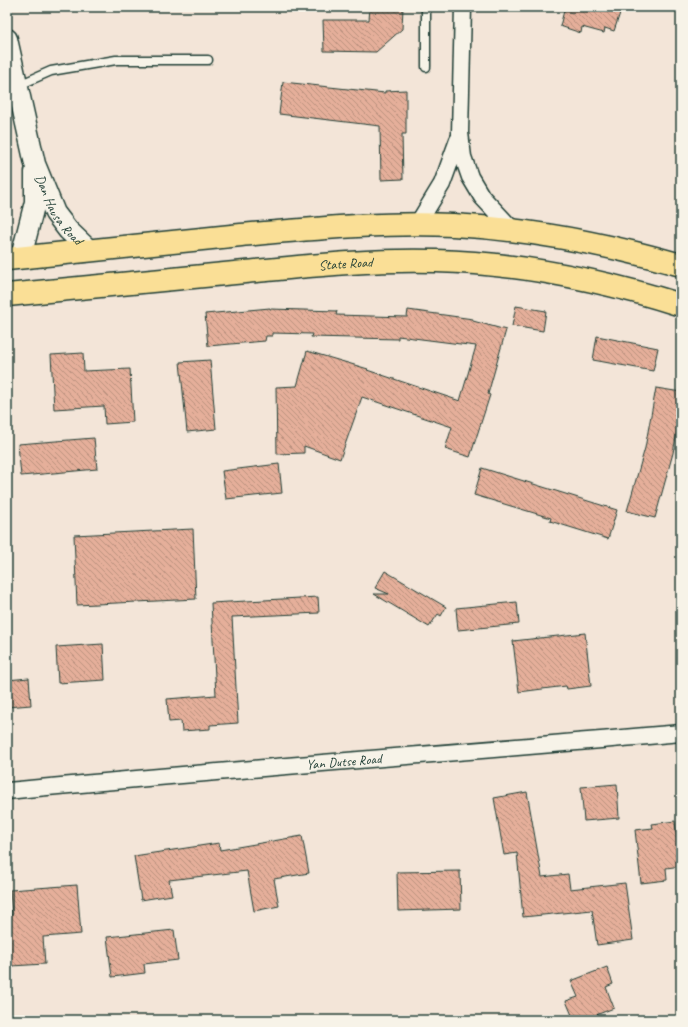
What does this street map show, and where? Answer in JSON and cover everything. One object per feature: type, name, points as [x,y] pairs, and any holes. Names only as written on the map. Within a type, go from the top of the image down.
[{"type":"main road","points":[[14,258],[330,228],[388,224],[453,225],[513,230],[572,239],[628,250],[681,265]]},
{"type":"main road","name":"State Road","points":[[7,295],[332,264],[436,260],[500,266],[571,276],[634,290],[681,305]]},
{"type":"street","points":[[463,7],[460,133],[463,157],[470,177],[482,197],[513,230]]},
{"type":"street","name":"Dan Hausa Road","points":[[7,39],[19,84],[35,164],[55,213],[68,230],[89,250]]},
{"type":"street","points":[[418,225],[442,184],[451,163],[460,133]]},
{"type":"street","name":"Dan Hausa Road","points":[[14,258],[34,202],[35,164]]},
{"type":"street","name":"Yan Dutse Road","points":[[7,791],[168,775],[493,750],[681,733]]},
{"type":"lane","points":[[426,7],[426,67]]},
{"type":"lane","points":[[19,84],[51,71],[116,60],[208,60]]},
{"type":"building","points":[[370,7],[403,7],[402,29],[376,52],[324,51],[323,20],[369,20]]},
{"type":"building","points":[[565,7],[622,7],[614,31],[605,28],[604,33],[582,27],[581,33],[560,26]]},
{"type":"building","points":[[283,82],[385,93],[385,91],[406,90],[406,134],[402,134],[403,179],[381,180],[380,126],[279,114]]},
{"type":"building","points":[[516,306],[546,311],[543,331],[512,326]]},
{"type":"building","points":[[270,308],[337,311],[336,315],[407,317],[408,310],[473,319],[473,321],[506,330],[488,394],[490,395],[470,457],[445,449],[452,427],[362,397],[340,459],[304,446],[304,453],[277,454],[276,387],[297,386],[307,351],[368,369],[367,370],[460,401],[476,346],[398,336],[398,339],[311,337],[312,334],[272,333],[272,336],[266,336],[265,341],[208,346],[205,314]]},
{"type":"building","points":[[597,336],[658,348],[653,371],[593,360]]},
{"type":"building","points":[[83,353],[84,371],[130,369],[133,422],[105,424],[104,406],[54,409],[51,355]]},
{"type":"building","points":[[210,360],[216,429],[187,432],[180,362]]},
{"type":"building","points":[[656,388],[681,392],[681,410],[673,453],[655,518],[627,511],[645,448]]},
{"type":"building","points":[[94,438],[97,469],[21,476],[18,444]]},
{"type":"building","points":[[279,464],[282,493],[226,499],[222,471]]},
{"type":"building","points":[[482,468],[617,510],[608,539],[550,521],[551,518],[474,495]]},
{"type":"building","points":[[193,529],[196,599],[77,605],[74,535]]},
{"type":"building","points":[[385,571],[446,607],[441,616],[438,614],[429,627],[374,594],[389,594],[375,588]]},
{"type":"building","points":[[318,597],[319,613],[232,617],[238,723],[210,725],[210,729],[182,731],[181,721],[169,722],[167,699],[216,695],[211,603]]},
{"type":"building","points":[[517,602],[519,624],[458,630],[456,608]]},
{"type":"building","points":[[585,633],[591,686],[567,689],[566,686],[519,692],[513,641]]},
{"type":"building","points":[[103,644],[105,680],[58,683],[56,647]]},
{"type":"building","points":[[29,678],[31,705],[7,707],[7,680]]},
{"type":"building","points":[[617,784],[619,818],[584,821],[581,787]]},
{"type":"building","points":[[527,792],[542,877],[568,874],[570,889],[625,883],[633,940],[597,945],[592,910],[523,917],[517,853],[504,855],[494,798]]},
{"type":"building","points":[[675,821],[678,849],[681,849],[681,866],[666,868],[667,880],[641,883],[635,830],[653,828],[652,824]]},
{"type":"building","points":[[302,836],[309,873],[274,879],[279,906],[254,911],[247,871],[169,880],[172,895],[141,900],[134,856],[219,843],[220,850]]},
{"type":"building","points":[[460,871],[461,909],[398,911],[397,872]]},
{"type":"building","points":[[77,885],[81,934],[43,937],[45,964],[11,966],[7,953],[7,915],[12,915],[10,890]]},
{"type":"building","points":[[174,930],[178,960],[144,964],[145,973],[112,977],[107,937]]},
{"type":"building","points":[[607,967],[613,984],[606,987],[614,1008],[583,1020],[574,1020],[566,1001],[578,997],[571,981]]}]
